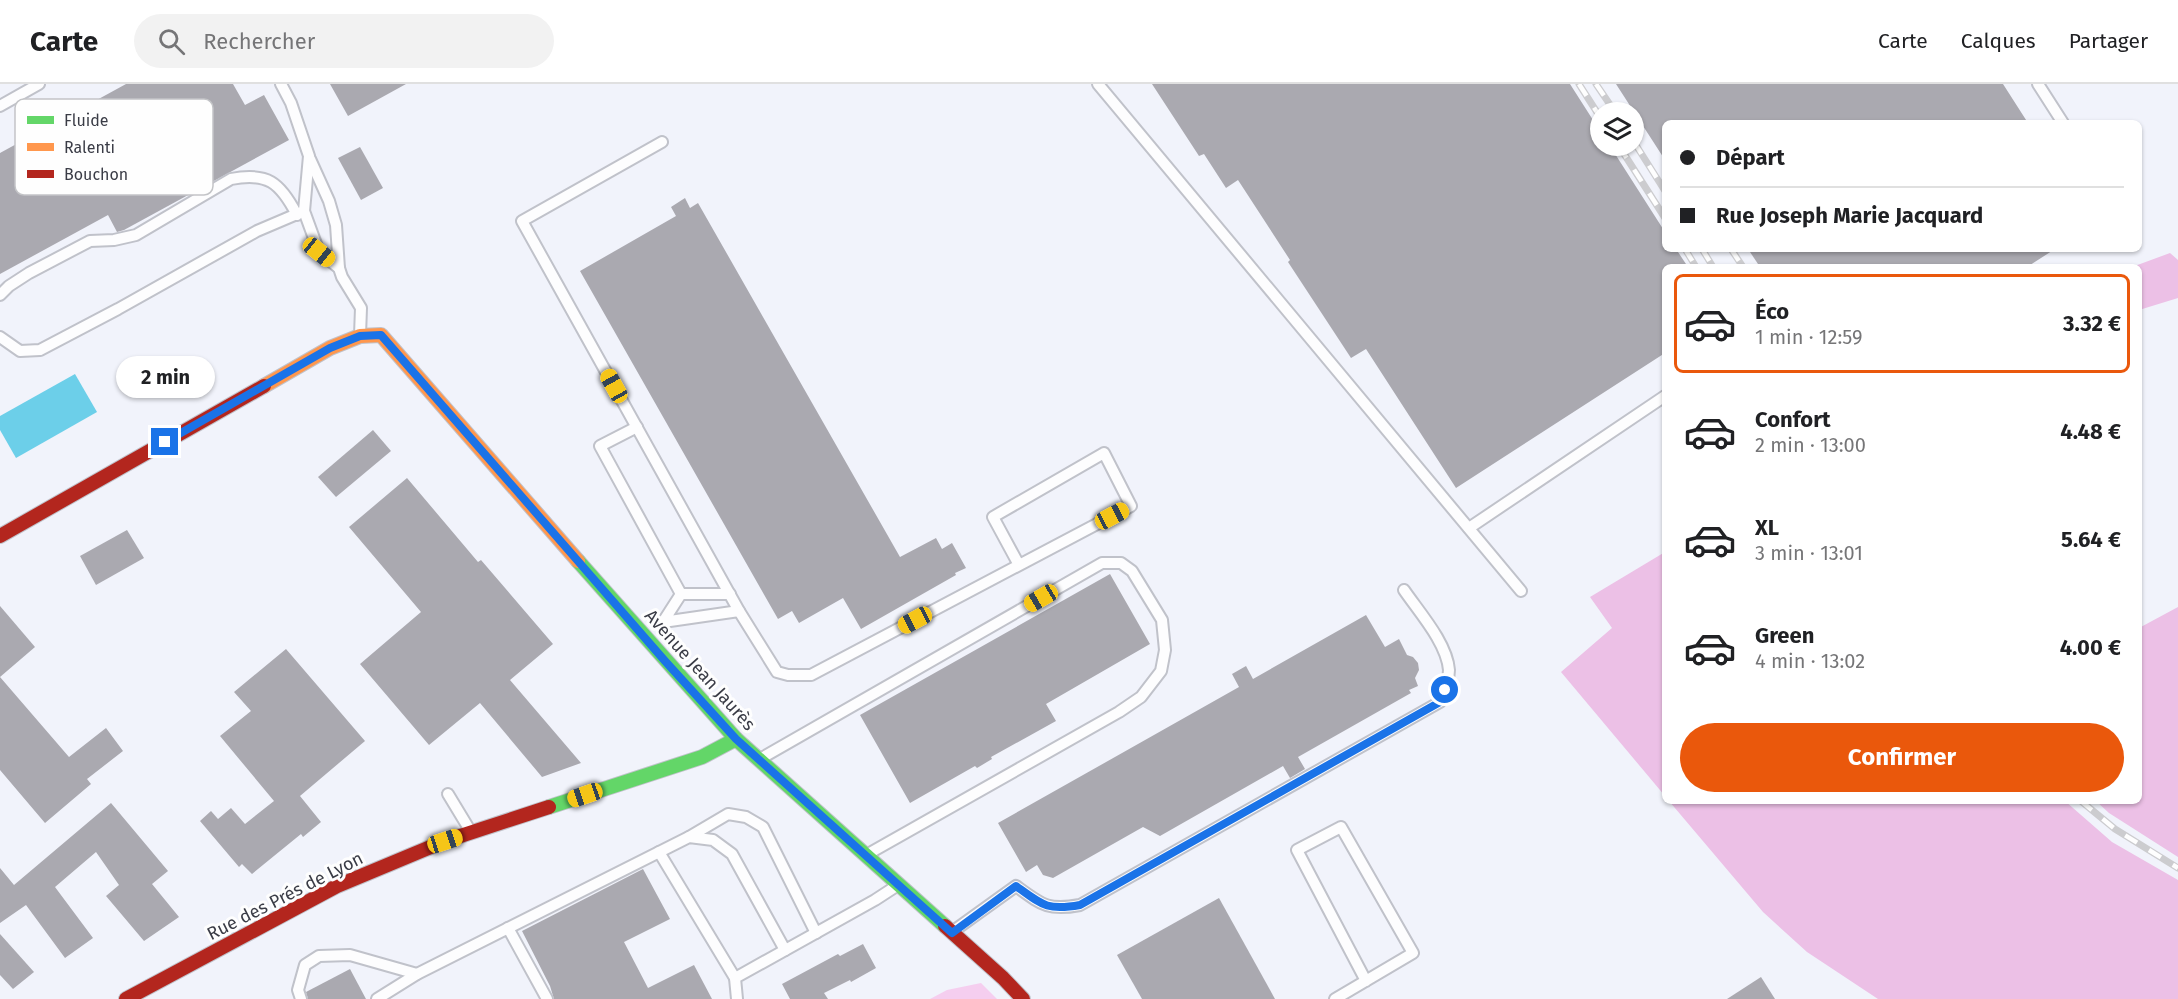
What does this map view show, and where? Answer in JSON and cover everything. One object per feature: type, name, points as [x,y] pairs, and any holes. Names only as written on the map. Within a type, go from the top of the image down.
[{"type":"street","name":"Avenue Jean Jaurès","points":[[360,336],[381,335],[736,739],[1023,999]]},
{"type":"street","points":[[0,536],[330,348],[360,336]]},
{"type":"street","name":"Rue des Prés de Lyon","points":[[126,999],[144,995],[337,886],[445,841],[702,757],[736,739]]},
{"type":"lane","points":[[0,106],[39,84]]},
{"type":"lane","points":[[281,84],[291,103],[309,156],[329,201],[336,225],[339,268],[361,308],[360,336]]},
{"type":"lane","points":[[1098,84],[1521,591]]},
{"type":"lane","points":[[2038,84],[2061,120]]},
{"type":"lane","points":[[662,142],[522,221],[739,611],[777,672],[788,675],[811,675],[1020,565],[1131,506],[1104,453],[993,517],[1020,565]]},
{"type":"lane","points":[[300,213],[309,156]]},
{"type":"lane","points":[[213,190],[231,179],[248,176],[264,177],[287,195],[300,213],[319,252],[339,268]]},
{"type":"lane","points":[[0,296],[9,286],[28,273],[90,241],[114,240],[135,235],[204,195]]},
{"type":"lane","points":[[0,337],[20,351],[40,350],[257,231],[300,213]]},
{"type":"lane","points":[[1468,528],[1662,398]]},
{"type":"lane","points":[[637,427],[600,446],[681,594]]},
{"type":"lane","points":[[759,759],[1101,563],[1121,563],[1132,570],[1161,620],[1165,650],[1161,671],[1141,697],[1119,712],[866,855]]},
{"type":"lane","points":[[952,933],[1016,886],[1042,904],[1059,909],[1080,905],[1440,702],[1449,670],[1444,648],[1404,590]]},
{"type":"lane","points":[[681,594],[730,594]]},
{"type":"lane","points":[[645,638],[663,622],[681,594]]},
{"type":"lane","points":[[663,622],[739,611]]},
{"type":"lane","points":[[448,794],[471,832]]},
{"type":"lane","points":[[377,999],[417,974],[689,837],[728,814],[746,817],[763,827],[816,933]]},
{"type":"lane","points":[[1335,999],[1366,981],[1413,953],[1341,827],[1297,850],[1366,981]]},
{"type":"lane","points":[[689,837],[713,840],[732,854],[785,950]]},
{"type":"lane","points":[[658,852],[735,978],[737,999]]},
{"type":"lane","points":[[735,978],[898,885]]},
{"type":"lane","points":[[508,928],[547,999]]},
{"type":"lane","points":[[301,999],[298,990],[304,965],[319,956],[350,955],[417,974]]},
{"type":"shaded area","points":[[2170,253],[2178,260],[2178,298],[2142,309],[2142,264],[2140,264]]},
{"type":"shaded area","points":[[1662,554],[1662,792],[1561,672],[1612,628],[1590,597]]},
{"type":"shaded area","points":[[2178,607],[2178,857],[2109,813],[2099,804],[2142,804],[2142,626]]},
{"type":"shaded area","points":[[1672,804],[2068,804],[2112,842],[2178,880],[2178,999],[1878,999],[1807,952],[1763,912]]},
{"type":"shaded area","points":[[981,983],[997,999],[930,999],[947,990]]},
{"type":"water","points":[[75,374],[97,412],[16,458],[0,430],[0,416]]},
{"type":"building","points":[[126,84],[233,84],[245,105],[264,95],[289,140],[213,181],[213,99],[99,99]]},
{"type":"building","points":[[330,84],[406,84],[348,116]]},
{"type":"building","points":[[1152,84],[1570,84],[1590,115],[1590,156],[1616,156],[1662,227],[1662,252],[1678,252],[1686,264],[1662,264],[1662,355],[1456,488],[1366,349],[1351,358],[1238,180],[1226,188],[1204,154],[1199,156]]},
{"type":"building","points":[[1616,84],[2003,84],[2026,120],[1662,120],[1662,155],[1644,127],[1644,102],[1628,102]]},
{"type":"building","points":[[15,145],[15,195],[188,195],[117,232],[108,215],[0,274],[0,153]]},
{"type":"building","points":[[360,147],[383,188],[361,200],[338,158]]},
{"type":"building","points":[[685,198],[690,208],[698,203],[900,557],[936,538],[942,549],[952,543],[966,568],[861,629],[843,598],[799,623],[792,611],[778,619],[580,271],[676,216],[671,207]]},
{"type":"building","points":[[1750,252],[2050,252],[2032,264],[1758,264]]},
{"type":"building","points":[[373,430],[391,451],[336,497],[318,477]]},
{"type":"building","points":[[407,478],[478,562],[481,560],[553,644],[510,680],[581,763],[542,777],[480,703],[429,745],[360,664],[421,612],[349,527]]},
{"type":"building","points":[[127,530],[144,558],[96,585],[80,556]]},
{"type":"building","points":[[1110,574],[1150,644],[1046,704],[1056,721],[991,757],[992,759],[977,768],[975,766],[910,803],[860,715]]},
{"type":"building","points":[[0,606],[35,647],[0,677]]},
{"type":"building","points":[[1366,615],[1385,647],[1399,639],[1407,655],[1413,657],[1418,663],[1419,670],[1415,678],[1418,686],[1409,690],[1411,693],[1298,757],[1305,769],[1290,778],[1283,766],[1160,836],[1143,827],[1053,878],[1043,875],[1037,865],[1026,872],[998,823],[1239,687],[1232,674],[1246,666],[1253,679]]},
{"type":"building","points":[[286,649],[365,741],[300,796],[321,822],[303,837],[301,834],[252,874],[242,864],[239,867],[200,821],[211,811],[218,819],[231,808],[245,824],[274,801],[220,736],[251,711],[234,692]]},
{"type":"building","points":[[0,677],[69,757],[106,728],[123,751],[87,779],[91,784],[45,823],[0,770]]},
{"type":"building","points":[[111,803],[168,871],[152,884],[179,917],[144,941],[106,896],[119,885],[96,852],[55,887],[93,938],[65,958],[26,905],[0,923],[0,868],[14,885]]},
{"type":"building","points":[[643,869],[670,919],[624,942],[648,988],[694,965],[712,999],[554,999],[550,986],[522,931]]},
{"type":"building","points":[[1219,898],[1275,999],[1142,999],[1117,955]]},
{"type":"building","points":[[0,934],[34,972],[13,989],[0,975]]},
{"type":"building","points":[[863,944],[876,968],[824,993],[828,999],[790,999],[782,984],[838,954],[840,956]]},
{"type":"building","points":[[350,969],[366,999],[308,999],[306,992]]},
{"type":"building","points":[[1761,977],[1775,999],[1727,999]]},
{"type":"railway","points":[[1579,84],[1590,102]]},
{"type":"railway","points":[[1596,84],[1608,102]]},
{"type":"railway","points":[[1625,156],[1662,213]]},
{"type":"railway","points":[[1643,156],[1662,186]]},
{"type":"railway","points":[[1687,252],[1694,264]]},
{"type":"railway","points":[[1704,252],[1711,264]]},
{"type":"railway","points":[[1733,252],[1741,264]]},
{"type":"railway","points":[[2085,804],[2115,829],[2178,868]]},
{"type":"traffic: fast","points":[[578,561],[736,739],[945,926]]},
{"type":"traffic: fast","points":[[549,807],[702,757],[736,739]]},
{"type":"traffic: slow","points":[[264,386],[330,348],[360,336],[381,335],[578,561]]},
{"type":"traffic: jam","points":[[0,536],[264,386]]},
{"type":"traffic: jam","points":[[126,999],[337,886],[445,841],[549,807]]},
{"type":"traffic: jam","points":[[945,926],[1023,999]]},
{"type":"route","points":[[165,442],[330,348],[360,336],[381,335],[665,661],[736,739],[952,933],[1016,886],[1042,904],[1059,909],[1080,905],[1440,702],[1445,690]]}]
